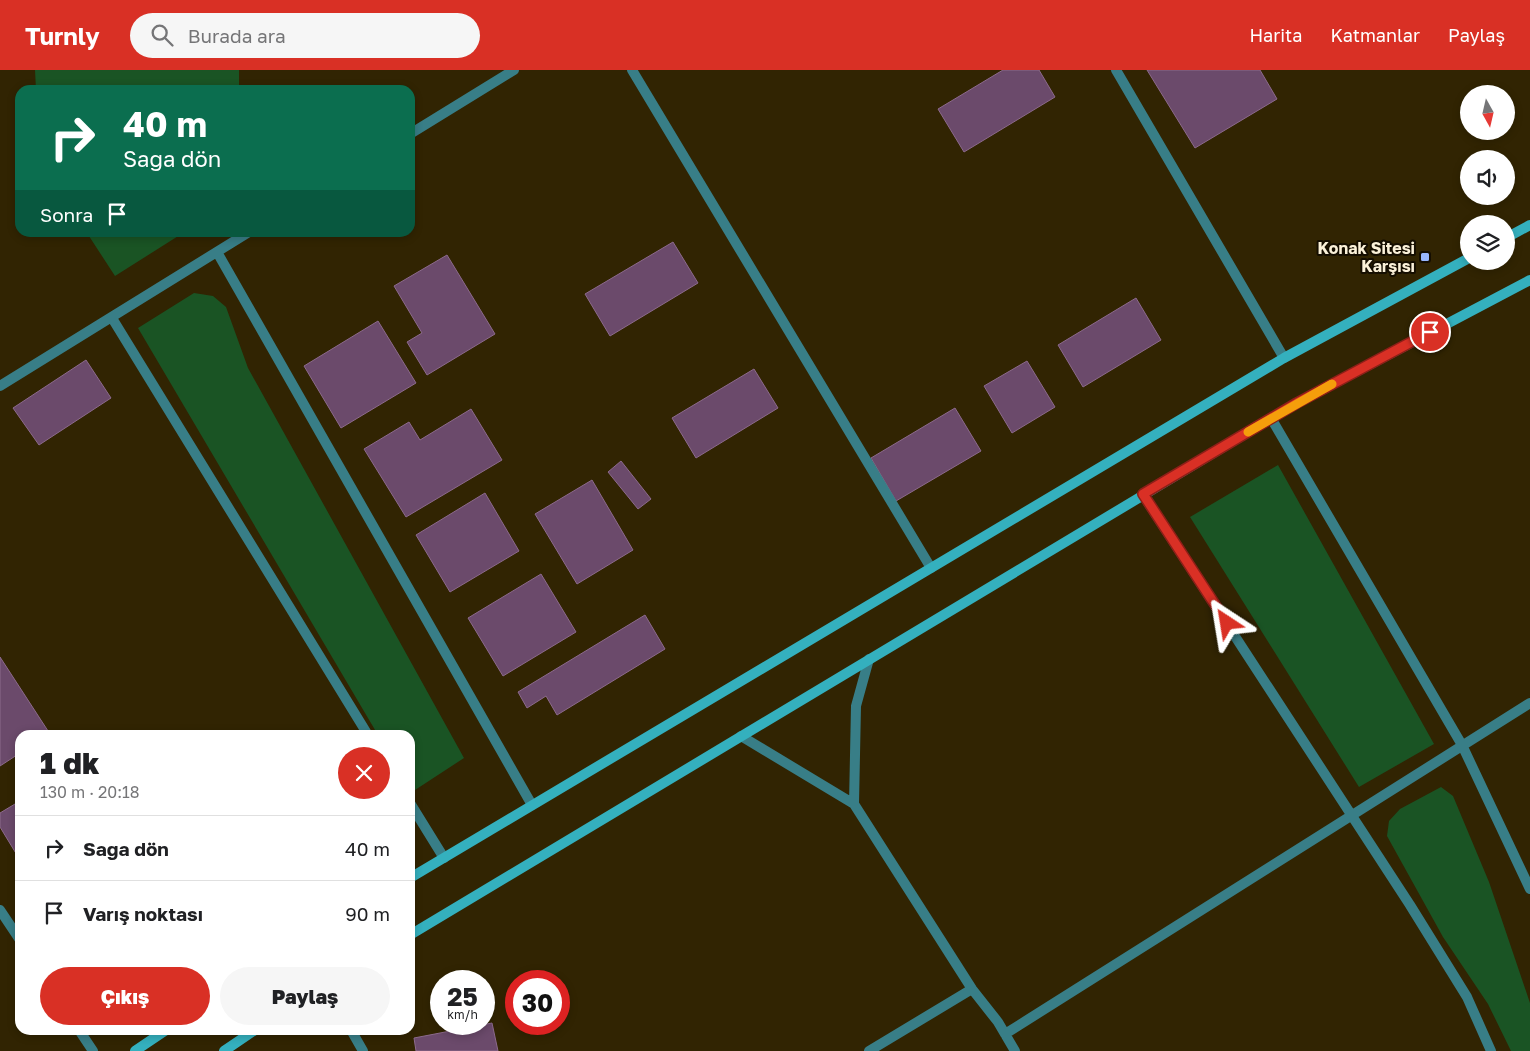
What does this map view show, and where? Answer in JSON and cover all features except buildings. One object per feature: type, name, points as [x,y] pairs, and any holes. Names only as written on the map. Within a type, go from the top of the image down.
[{"type":"main road","points":[[1515,233],[1530,225]]},
{"type":"main road","points":[[415,875],[1284,358],[1460,263]]},
{"type":"main road","points":[[415,932],[1271,418],[1530,280]]},
{"type":"main road","points":[[135,1051],[159,1035]]},
{"type":"main road","points":[[224,1051],[248,1035]]},
{"type":"street","points":[[415,131],[514,70]]},
{"type":"street","points":[[632,70],[932,568]]},
{"type":"street","points":[[1116,70],[1284,358]]},
{"type":"street","points":[[0,386],[242,237]]},
{"type":"street","points":[[217,252],[532,805]]},
{"type":"street","points":[[112,318],[365,730]]},
{"type":"street","points":[[1271,418],[1462,746],[1530,889]]},
{"type":"street","points":[[1143,494],[1467,997],[1491,1051]]},
{"type":"street","points":[[854,804],[856,706],[869,659]]},
{"type":"street","points":[[1005,1034],[1352,817],[1530,703]]},
{"type":"street","points":[[741,736],[854,804],[972,989],[1015,1051]]},
{"type":"street","points":[[415,811],[444,858]]},
{"type":"street","points":[[0,910],[15,932]]},
{"type":"street","points":[[869,1051],[972,989]]},
{"type":"street","points":[[82,1035],[92,1051]]},
{"type":"street","points":[[354,1035],[363,1051]]},
{"type":"green space","points":[[35,70],[239,70],[239,85],[36,85]]},
{"type":"green space","points":[[90,237],[177,237],[115,276]]},
{"type":"green space","points":[[194,293],[213,296],[226,307],[248,368],[464,758],[415,790],[415,730],[375,730],[138,328]]},
{"type":"green space","points":[[1278,465],[1434,744],[1359,787],[1190,517]]},
{"type":"green space","points":[[1441,787],[1453,796],[1489,882],[1530,1003],[1530,1051],[1511,1051],[1488,1004],[1443,937],[1387,836],[1389,821],[1400,809]]},
{"type":"slow traffic","points":[[1248,432],[1332,384]]},
{"type":"place","name":"Konak Sitesi Karşısı","points":[[1425,257]]},
{"type":"route","points":[[1227,623],[1143,494],[1297,403],[1430,332]]}]
